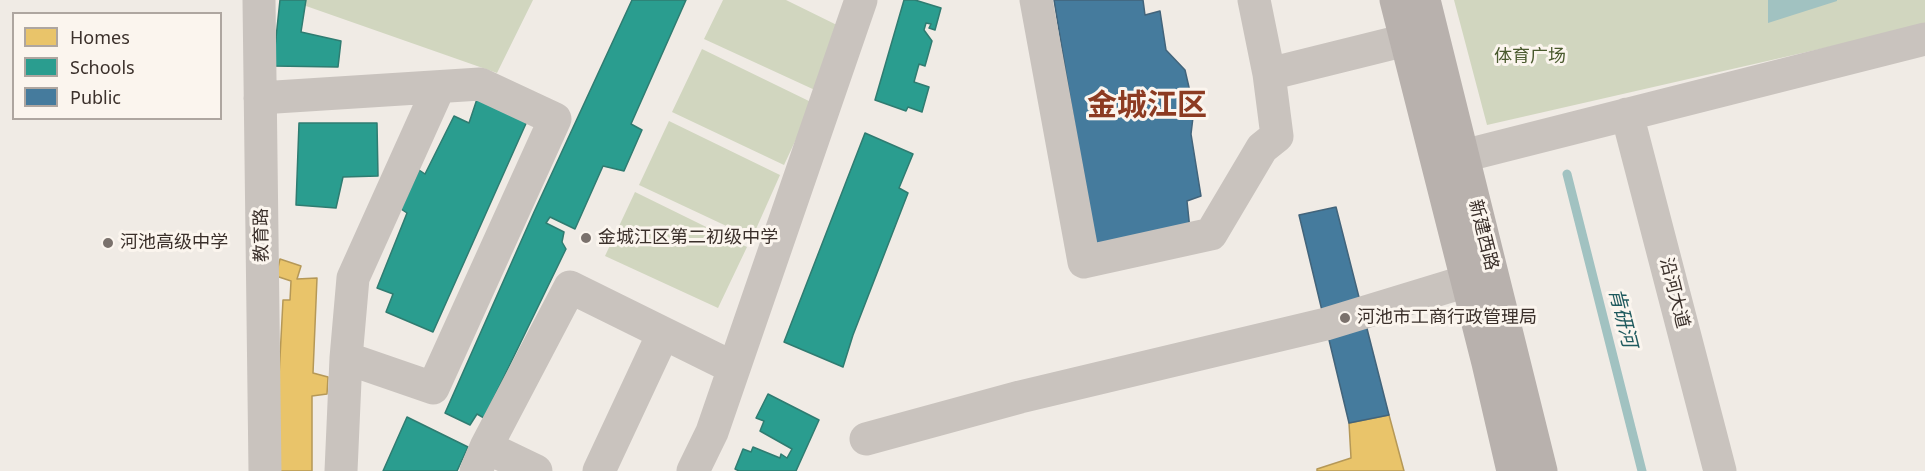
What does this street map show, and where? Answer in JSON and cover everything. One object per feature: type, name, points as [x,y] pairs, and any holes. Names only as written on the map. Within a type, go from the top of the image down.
[{"type":"main road","name":"新建西路","points":[[1396,0],[1513,471]]},
{"type":"main road","name":"新建西路","points":[[1424,0],[1541,471]]},
{"type":"street","name":"教育路","points":[[259,0],[265,471]]},
{"type":"street","points":[[693,471],[712,432],[861,0]]},
{"type":"street","points":[[1036,0],[1084,262],[1211,234],[1262,148],[1277,136],[1269,74],[1254,0]]},
{"type":"street","points":[[1463,156],[1925,39]]},
{"type":"street","points":[[1269,74],[1406,40]]},
{"type":"street","points":[[260,98],[480,84],[555,119],[433,388],[346,358]]},
{"type":"street","points":[[341,471],[346,358],[353,278],[439,87]]},
{"type":"street","name":"沿河大道","points":[[1628,114],[1720,471]]},
{"type":"street","points":[[866,439],[1020,397],[1326,324],[1467,281]]},
{"type":"street","points":[[536,471],[481,459],[570,287],[734,368]]},
{"type":"street","points":[[599,471],[663,334]]},
{"type":"green space","points":[[306,0],[533,0],[497,73],[306,6]]},
{"type":"green space","points":[[723,0],[786,0],[845,29],[817,91],[704,39]]},
{"type":"green space","name":"体育广场","points":[[1454,0],[1925,0],[1925,25],[1487,125]]},
{"type":"green space","points":[[702,49],[813,103],[784,165],[672,112]]},
{"type":"green space","points":[[669,121],[780,175],[752,238],[639,185]]},
{"type":"green space","points":[[635,192],[747,247],[718,308],[605,256]]},
{"type":"water","points":[[1768,0],[1837,0],[1837,1],[1768,23]]},
{"type":"building: Homes","points":[[280,259],[301,266],[297,279],[317,278],[313,373],[328,377],[327,394],[312,396],[312,471],[274,471],[283,300],[290,300],[291,281],[276,276]]},
{"type":"building: Homes","points":[[1389,415],[1404,471],[1317,471],[1317,469],[1351,458],[1349,423]]},
{"type":"building: Schools","points":[[280,0],[306,0],[301,32],[341,41],[338,67],[273,66]]},
{"type":"building: Schools","points":[[632,0],[686,0],[631,124],[642,130],[624,171],[603,166],[575,229],[550,217],[546,223],[564,232],[562,242],[566,249],[484,418],[477,414],[470,425],[445,413],[534,212]]},
{"type":"building: Schools","points":[[904,0],[915,0],[941,8],[935,30],[929,28],[931,24],[926,23],[924,30],[932,41],[925,66],[919,64],[914,82],[929,87],[922,112],[908,107],[906,111],[875,100]]},
{"type":"building: Schools","points":[[477,99],[528,119],[433,332],[386,312],[393,294],[377,288],[407,213],[401,209],[419,170],[425,174],[454,116],[469,123]]},
{"type":"building: Schools","points":[[299,123],[377,123],[378,176],[343,177],[336,208],[296,205]]},
{"type":"building: Schools","points":[[865,133],[913,154],[899,188],[908,193],[853,335],[843,367],[784,342]]},
{"type":"building: Schools","points":[[768,394],[819,420],[796,471],[739,471],[735,469],[743,449],[751,452],[753,447],[780,458],[781,454],[787,458],[792,449],[760,431],[764,421],[756,418]]},
{"type":"building: Schools","points":[[407,417],[468,447],[457,471],[383,471]]},
{"type":"building: Public","points":[[1054,0],[1143,0],[1145,15],[1160,11],[1166,50],[1185,70],[1194,109],[1191,134],[1201,196],[1187,201],[1190,230],[1096,256]]},
{"type":"building: Public","name":"河池市工商行政管理局","points":[[1336,207],[1389,415],[1349,423],[1299,215]]},
{"type":"waterway","name":"肯研河","points":[[1567,174],[1642,471]]},
{"type":"place","name":"金城江区第二初级中学","points":[[586,238]]},
{"type":"place","name":"河池高级中学","points":[[108,243]]},
{"type":"place","name":"河池市工商行政管理局","points":[[1345,318]]},
{"type":"district","name":"金城江区","points":[[1147,106]]}]
